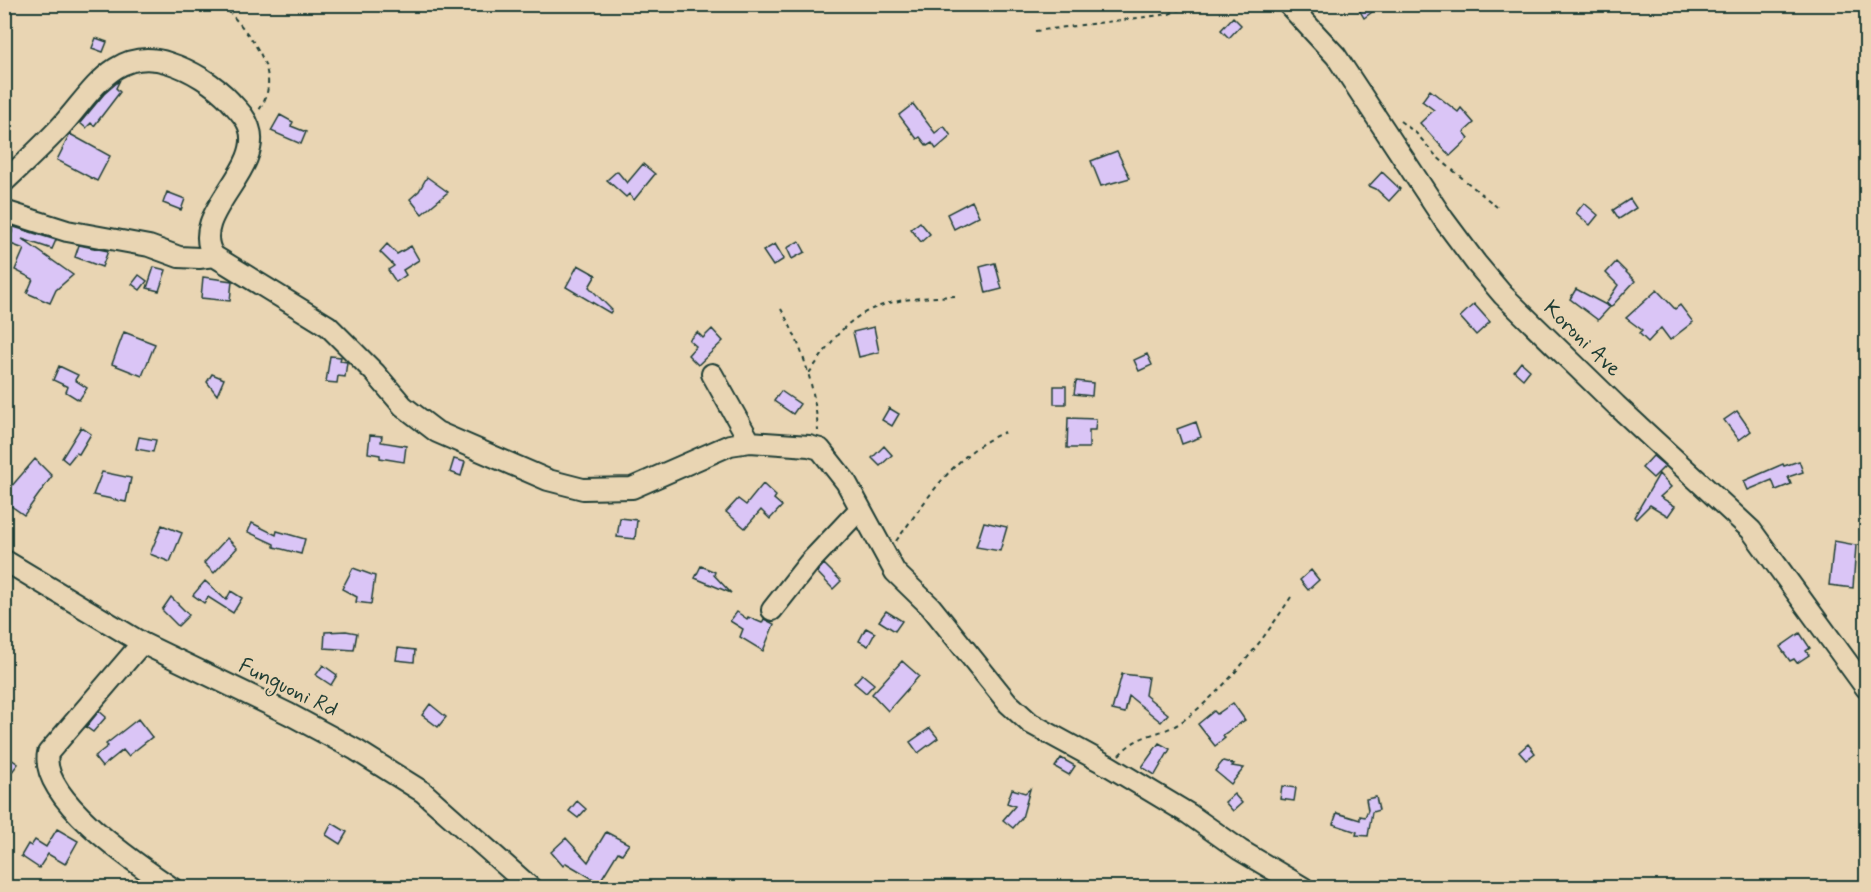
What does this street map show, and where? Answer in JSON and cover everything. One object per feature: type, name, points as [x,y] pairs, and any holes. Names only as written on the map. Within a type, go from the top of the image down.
[{"type":"street","name":"Koroni Ave","points":[[1288,4],[1336,56],[1375,111],[1444,220],[1496,287],[1654,442],[1751,530],[1866,688]]},
{"type":"street","points":[[4,182],[65,122],[88,90],[114,68],[139,60],[154,59],[169,63],[206,80],[227,98],[249,125],[251,139],[248,152],[207,231],[207,246],[214,256],[328,326],[375,373],[403,406],[437,432],[529,473],[583,489],[632,488],[715,450],[750,442],[809,446],[820,449],[846,482],[895,572],[931,607],[1008,703],[1030,723],[1109,765],[1189,814],[1240,850],[1304,888]]},
{"type":"street","points":[[4,211],[67,231],[149,246],[179,257],[214,256]]},
{"type":"street","points":[[712,374],[750,442]]},
{"type":"street","points":[[772,610],[808,563],[860,509]]},
{"type":"street","name":"Funguoni Rd","points":[[4,560],[142,643],[289,714],[356,750],[423,792],[531,888]]},
{"type":"street","points":[[142,643],[48,753],[46,764],[52,783],[60,794],[94,828],[132,860],[172,888]]},
{"type":"path","points":[[222,4],[242,26],[257,48],[269,80],[263,104],[249,125]]},
{"type":"path","points":[[1035,31],[1169,14],[1193,4]]},
{"type":"path","points":[[1375,111],[1396,118],[1416,133],[1437,157],[1497,207]]},
{"type":"path","points":[[809,373],[843,329],[859,316],[879,306],[909,298],[956,296]]},
{"type":"path","points":[[781,309],[797,336],[809,373],[820,449]]},
{"type":"path","points":[[885,555],[960,460],[986,439],[1005,432]]},
{"type":"path","points":[[1109,765],[1137,739],[1175,726],[1185,719],[1236,672],[1270,629],[1291,597]]},
{"type":"building","points":[[1356,4],[1383,4],[1364,18]]},
{"type":"building","points":[[1233,17],[1241,25],[1229,38],[1221,30]]},
{"type":"building","points":[[96,38],[107,42],[103,52],[92,48]]},
{"type":"building","points":[[120,80],[116,88],[120,92],[94,126],[91,123],[86,128],[80,123],[104,94]]},
{"type":"building","points":[[1430,90],[1458,112],[1461,108],[1474,123],[1464,132],[1469,138],[1450,156],[1420,123],[1434,110],[1422,101]]},
{"type":"building","points":[[913,104],[935,133],[944,126],[951,136],[936,149],[932,143],[927,146],[920,137],[917,139],[899,115]]},
{"type":"building","points":[[280,115],[293,122],[291,126],[306,132],[301,144],[271,131]]},
{"type":"building","points":[[70,134],[110,156],[97,181],[57,160]]},
{"type":"building","points":[[1117,151],[1130,178],[1101,186],[1091,161]]},
{"type":"building","points":[[643,164],[655,174],[634,200],[629,194],[626,197],[607,180],[617,171],[627,183]]},
{"type":"building","points":[[1382,172],[1400,189],[1389,201],[1369,186]]},
{"type":"building","points":[[427,177],[448,192],[422,214],[410,199],[419,191]]},
{"type":"building","points":[[167,192],[185,199],[181,210],[163,203]]},
{"type":"building","points":[[1630,199],[1636,208],[1619,219],[1613,210]]},
{"type":"building","points":[[972,201],[979,216],[954,229],[947,214]]},
{"type":"building","points":[[1584,203],[1598,215],[1590,225],[1576,213]]},
{"type":"building","points":[[920,222],[930,234],[921,242],[911,229]]},
{"type":"building","points":[[14,227],[56,240],[52,249],[22,239],[73,275],[56,290],[50,303],[27,293],[33,279],[15,270],[24,249],[8,243]]},
{"type":"building","points":[[799,241],[805,252],[792,259],[787,248]]},
{"type":"building","points":[[387,244],[397,254],[411,246],[419,260],[403,270],[406,275],[396,282],[388,270],[394,266],[380,252]]},
{"type":"building","points":[[775,244],[784,259],[773,266],[763,251]]},
{"type":"building","points":[[79,245],[108,251],[102,267],[75,257]]},
{"type":"building","points":[[1616,262],[1635,281],[1611,307],[1606,303],[1618,285],[1606,273]]},
{"type":"building","points":[[995,263],[1002,289],[986,293],[980,267]]},
{"type":"building","points":[[578,265],[596,275],[589,287],[612,310],[610,313],[566,287]]},
{"type":"building","points":[[154,267],[166,270],[159,291],[147,288]]},
{"type":"building","points":[[139,275],[147,281],[140,290],[132,284]]},
{"type":"building","points":[[203,277],[232,281],[230,301],[201,298]]},
{"type":"building","points":[[1576,289],[1610,307],[1598,320],[1570,299]]},
{"type":"building","points":[[1657,290],[1675,309],[1680,305],[1693,322],[1670,340],[1661,328],[1648,342],[1639,333],[1642,330],[1626,318]]},
{"type":"building","points":[[1474,304],[1490,322],[1476,335],[1460,317]]},
{"type":"building","points":[[874,327],[879,352],[859,357],[853,332]]},
{"type":"building","points":[[712,329],[723,341],[698,365],[688,355],[696,346],[689,340],[697,332],[703,338]]},
{"type":"building","points":[[124,332],[155,344],[142,376],[112,364]]},
{"type":"building","points":[[1147,354],[1152,365],[1139,371],[1134,360]]},
{"type":"building","points":[[330,356],[341,357],[340,361],[347,362],[345,377],[338,376],[337,383],[326,382]]},
{"type":"building","points":[[1521,362],[1530,370],[1523,379],[1514,371]]},
{"type":"building","points":[[59,366],[78,375],[75,380],[87,388],[79,400],[66,392],[68,387],[53,380]]},
{"type":"building","points":[[212,374],[224,379],[217,395],[207,382]]},
{"type":"building","points":[[1076,381],[1093,383],[1092,396],[1074,394]]},
{"type":"building","points":[[1054,386],[1066,386],[1066,404],[1054,404]]},
{"type":"building","points":[[781,391],[800,404],[793,414],[774,401]]},
{"type":"building","points":[[889,408],[899,414],[892,426],[882,420]]},
{"type":"building","points":[[1737,411],[1751,431],[1739,440],[1724,420]]},
{"type":"building","points":[[1068,418],[1096,419],[1095,430],[1089,430],[1089,448],[1067,448]]},
{"type":"building","points":[[1196,422],[1201,437],[1182,444],[1177,429]]},
{"type":"building","points":[[81,427],[91,434],[79,454],[76,453],[68,463],[62,458]]},
{"type":"building","points":[[370,435],[382,436],[381,442],[406,446],[404,462],[380,458],[380,455],[368,453]]},
{"type":"building","points":[[139,437],[156,440],[153,452],[136,449]]},
{"type":"building","points":[[884,446],[892,455],[880,466],[872,458]]},
{"type":"building","points":[[1653,456],[1665,466],[1653,478],[1642,468]]},
{"type":"building","points":[[35,459],[52,476],[24,515],[4,501],[4,495]]},
{"type":"building","points":[[454,459],[465,462],[461,476],[450,472]]},
{"type":"building","points":[[1799,461],[1803,472],[1788,477],[1791,484],[1776,490],[1772,480],[1748,490],[1744,481],[1783,464],[1784,466]]},
{"type":"building","points":[[102,472],[131,478],[126,502],[93,495]]},
{"type":"building","points":[[1659,474],[1671,487],[1660,497],[1675,506],[1668,516],[1650,505],[1636,519],[1634,517]]},
{"type":"building","points":[[763,484],[776,496],[774,499],[782,506],[770,519],[761,510],[745,528],[726,512],[738,499],[746,505]]},
{"type":"building","points":[[620,518],[637,520],[635,539],[617,537]]},
{"type":"building","points":[[984,522],[1007,527],[1000,551],[976,547]]},
{"type":"building","points":[[252,523],[276,535],[277,531],[305,539],[301,554],[274,547],[274,544],[248,532]]},
{"type":"building","points":[[162,525],[182,533],[170,562],[150,554]]},
{"type":"building","points":[[227,538],[237,548],[214,573],[204,563]]},
{"type":"building","points":[[1834,541],[1856,545],[1853,588],[1829,585]]},
{"type":"building","points":[[824,564],[841,581],[833,589],[817,572]]},
{"type":"building","points":[[701,566],[715,572],[714,575],[731,593],[695,578]]},
{"type":"building","points":[[353,568],[375,576],[371,604],[356,602],[357,597],[342,589]]},
{"type":"building","points":[[1311,570],[1319,580],[1308,590],[1300,580]]},
{"type":"building","points":[[205,581],[226,600],[231,591],[242,598],[233,613],[208,597],[204,603],[193,595]]},
{"type":"building","points":[[171,597],[189,615],[178,626],[162,610]]},
{"type":"building","points":[[886,611],[902,621],[895,631],[879,621]]},
{"type":"building","points":[[737,612],[747,619],[748,617],[762,623],[764,619],[774,624],[763,651],[740,637],[743,629],[730,621]]},
{"type":"building","points":[[866,628],[875,633],[868,646],[859,641]]},
{"type":"building","points":[[325,632],[357,633],[354,650],[324,648]]},
{"type":"building","points":[[1800,633],[1810,648],[1806,651],[1809,655],[1797,663],[1794,659],[1790,661],[1780,647]]},
{"type":"building","points":[[398,648],[415,650],[414,662],[396,660]]},
{"type":"building","points":[[902,661],[919,676],[888,711],[872,694]]},
{"type":"building","points":[[323,665],[337,675],[331,685],[316,675]]},
{"type":"building","points":[[862,674],[874,684],[866,693],[854,683]]},
{"type":"building","points":[[1122,674],[1148,677],[1145,695],[1168,714],[1161,722],[1129,696],[1125,713],[1112,710]]},
{"type":"building","points":[[1233,703],[1245,720],[1223,735],[1225,738],[1215,746],[1198,724],[1214,711],[1217,714]]},
{"type":"building","points":[[430,704],[446,717],[438,727],[422,715]]},
{"type":"building","points":[[99,711],[106,717],[93,732],[86,727]]},
{"type":"building","points":[[138,719],[152,737],[128,756],[123,750],[102,767],[94,757],[108,746],[106,744]]},
{"type":"building","points":[[930,728],[938,738],[918,753],[910,742]]},
{"type":"building","points":[[1159,743],[1170,749],[1155,775],[1142,767]]},
{"type":"building","points":[[1528,744],[1535,753],[1526,760],[1519,752]]},
{"type":"building","points":[[4,754],[18,764],[4,782]]},
{"type":"building","points":[[1061,758],[1075,766],[1069,775],[1055,767]]},
{"type":"building","points":[[1223,761],[1234,764],[1232,766],[1244,768],[1231,784],[1215,771]]},
{"type":"building","points":[[1282,786],[1296,788],[1294,801],[1280,799]]},
{"type":"building","points":[[1012,789],[1025,793],[1030,789],[1022,818],[1013,828],[1003,820],[1015,806],[1007,803]]},
{"type":"building","points":[[1234,794],[1242,803],[1233,811],[1225,802]]},
{"type":"building","points":[[1376,797],[1379,810],[1372,812],[1368,836],[1356,835],[1357,832],[1333,824],[1337,813],[1360,820],[1360,816],[1365,817],[1368,810],[1366,799]]},
{"type":"building","points":[[577,801],[586,809],[578,818],[569,811]]},
{"type":"building","points":[[332,823],[347,832],[340,844],[326,835]]},
{"type":"building","points":[[57,829],[78,841],[65,864],[48,854],[39,868],[21,856],[28,844],[31,846],[35,840],[46,847]]},
{"type":"building","points":[[606,832],[629,844],[622,854],[618,852],[602,878],[607,884],[605,886],[566,863],[563,866],[551,852],[566,838],[588,862]]}]
